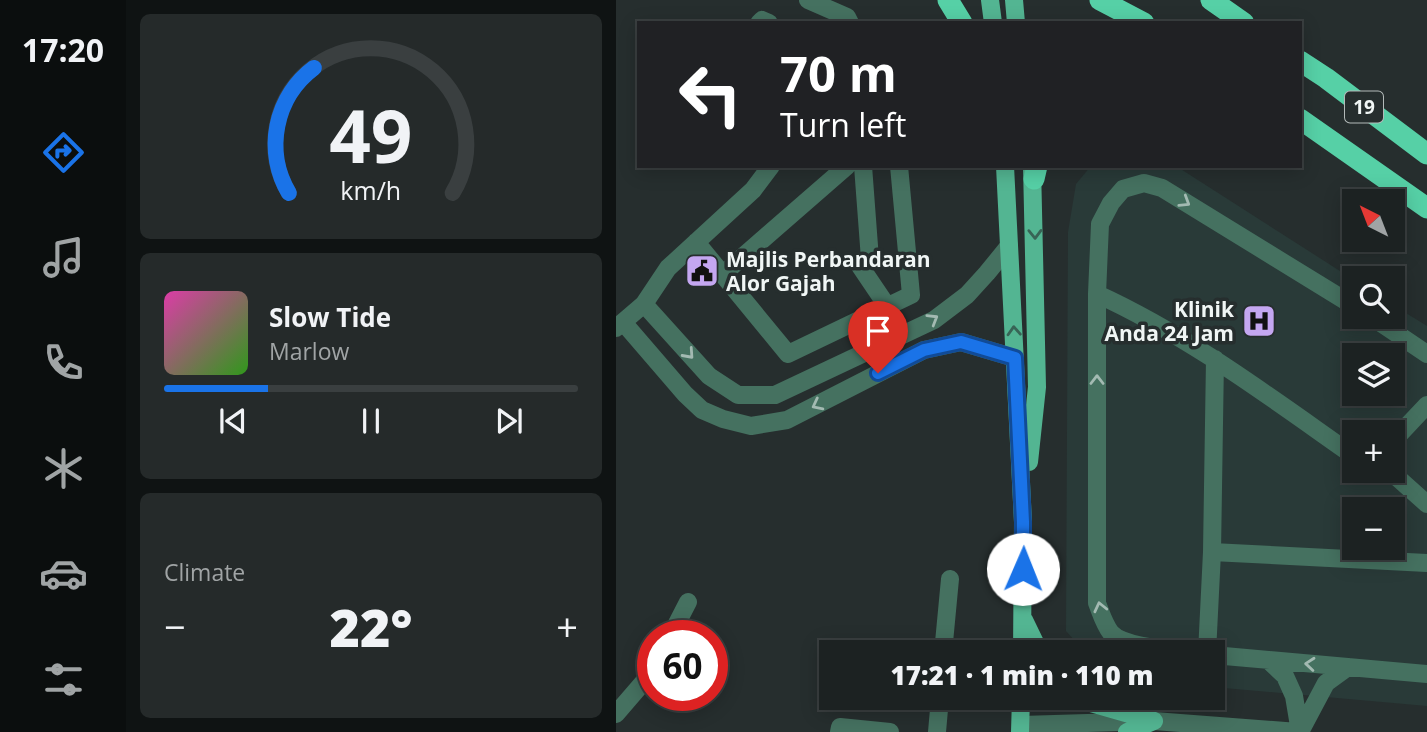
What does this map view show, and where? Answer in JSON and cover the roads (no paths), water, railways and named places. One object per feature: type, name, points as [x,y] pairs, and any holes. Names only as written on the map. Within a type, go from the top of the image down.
[{"type":"highway","points":[[948,0],[961,21]]},
{"type":"highway","points":[[1100,0],[1140,21]]},
{"type":"highway","points":[[1211,0],[1241,21]]},
{"type":"highway","name":"19","points":[[1302,62],[1427,154]]},
{"type":"highway","name":"19","points":[[1302,121],[1427,208]]},
{"type":"main road","points":[[990,0],[993,21]]},
{"type":"main road","points":[[1014,0],[1016,21]]},
{"type":"main road","points":[[1005,168],[1023,522],[1022,640]]},
{"type":"main road","points":[[1023,522],[1037,387],[1034,171]]},
{"type":"main road","points":[[1022,617],[1034,640]]},
{"type":"main road","points":[[1021,710],[1021,729]]},
{"type":"main road","points":[[1116,710],[1154,721]]},
{"type":"main road","points":[[1127,732],[1154,721]]},
{"type":"street","points":[[808,0],[848,21]]},
{"type":"street","points":[[723,274],[845,168]]},
{"type":"street","points":[[863,168],[870,259],[860,266],[887,306]]},
{"type":"street","points":[[696,242],[788,354],[911,295],[899,168]]},
{"type":"street","points":[[762,170],[754,190],[668,268],[644,304],[619,325],[702,410],[751,426],[787,421],[924,350],[961,342],[1015,358]]},
{"type":"street","points":[[1121,640],[1112,635],[1103,621],[1097,603],[1097,294],[1100,224],[1111,203],[1123,189],[1144,183],[1162,188],[1342,299]]},
{"type":"street","points":[[644,304],[709,376],[738,395],[775,395],[934,320],[967,295],[1009,246]]},
{"type":"street","points":[[1097,294],[1133,310],[1215,359],[1342,448]]},
{"type":"street","points":[[1389,329],[1427,354]]},
{"type":"street","points":[[1208,640],[1215,359]]},
{"type":"street","points":[[738,395],[751,426]]},
{"type":"street","points":[[1405,428],[1427,405]]},
{"type":"street","points":[[1403,483],[1427,504]]},
{"type":"street","points":[[1212,552],[1427,563]]},
{"type":"street","points":[[944,640],[950,579]]},
{"type":"street","points":[[679,620],[688,602]]},
{"type":"street","points":[[1225,656],[1427,674]]},
{"type":"street","points":[[1268,660],[1285,677],[1294,696],[1300,732],[1326,683],[1348,667]]},
{"type":"street","points":[[616,714],[637,690]]},
{"type":"street","points":[[937,732],[939,710]]},
{"type":"street","points":[[1021,729],[1154,721],[1298,732]]},
{"type":"street","points":[[839,732],[840,727],[890,732]]},
{"type":"place","name":"Majlis Perbandaran Alor Gajah","points":[[702,271]]},
{"type":"place","name":"Klinik Anda 24 Jam","points":[[1259,321]]}]
